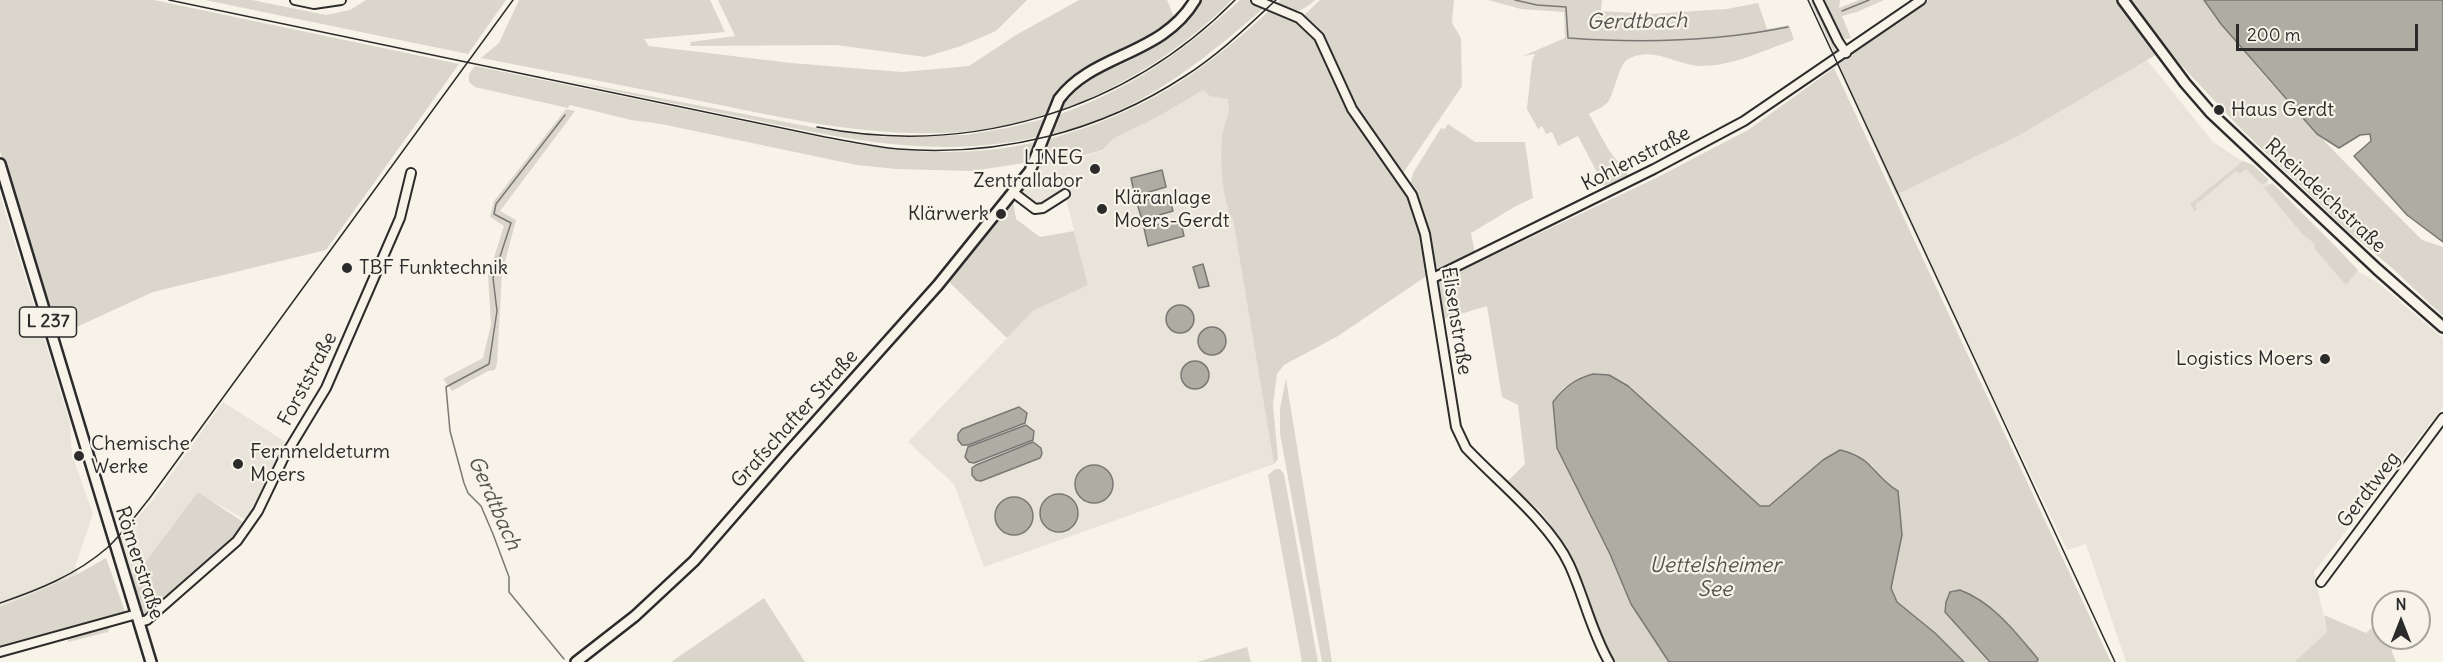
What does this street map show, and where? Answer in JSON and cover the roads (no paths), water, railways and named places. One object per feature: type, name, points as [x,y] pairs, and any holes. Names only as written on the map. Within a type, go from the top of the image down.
[{"type":"main road","name":"Grafschafter Straße","points":[[576,662],[635,616],[694,561],[938,285],[1030,171],[1059,99],[1065,92],[1079,78],[1159,37],[1176,24],[1195,0]]},
{"type":"main road","name":"Rheindeichstraße","points":[[2123,0],[2172,66],[2211,113],[2377,269],[2443,327]]},
{"type":"main road","name":"Römerstraße","points":[[0,164],[151,662]]},
{"type":"street","points":[[295,0],[314,4],[341,0]]},
{"type":"street","name":"Elisenstraße","points":[[1256,0],[1299,18],[1319,37],[1352,109],[1412,195],[1425,234],[1456,427],[1461,439],[1466,448],[1547,530],[1569,565],[1600,647],[1609,662]]},
{"type":"street","points":[[1818,0],[1846,53]]},
{"type":"street","name":"Kohlenstraße","points":[[1433,278],[1654,169],[1744,121],[1921,0]]},
{"type":"street","name":"Forststraße","points":[[0,652],[138,618],[147,620],[237,541],[250,526],[283,459],[326,388],[400,218],[411,173]]},
{"type":"street","points":[[1014,193],[1035,209],[1043,208],[1065,194]]},
{"type":"street","name":"Gerdtweg","points":[[2321,582],[2443,418]]},
{"type":"water","points":[[2204,0],[2443,0],[2443,242],[2407,215],[2354,156],[2371,141],[2370,134],[2360,135],[2339,148],[2317,134],[2221,24]]},
{"type":"water","points":[[1162,170],[1166,187],[1135,196],[1131,178]]},
{"type":"water","points":[[1168,194],[1173,211],[1142,220],[1137,203]]},
{"type":"water","points":[[1180,219],[1184,236],[1148,246],[1144,228]]},
{"type":"water","points":[[1203,264],[1209,286],[1199,288],[1193,267]]},
{"type":"water","points":[[1180,305],[1190,309],[1194,319],[1190,329],[1180,333],[1170,329],[1166,319],[1170,309]]},
{"type":"water","points":[[1212,327],[1222,331],[1226,341],[1222,351],[1212,355],[1202,351],[1198,341],[1202,331]]},
{"type":"water","points":[[1195,361],[1205,365],[1209,375],[1205,385],[1195,389],[1185,385],[1181,375],[1185,365]]},
{"type":"water","name":"Uettelsheimer See","points":[[1593,374],[1609,375],[1628,386],[1760,506],[1769,506],[1823,460],[1840,450],[1851,453],[1867,463],[1898,491],[1902,535],[1891,588],[1897,602],[1935,633],[1964,662],[1669,662],[1631,604],[1610,554],[1557,448],[1553,402],[1570,384]]},
{"type":"water","points":[[1019,407],[1027,413],[1025,423],[968,445],[962,445],[958,440],[958,434],[962,429]]},
{"type":"water","points":[[1026,425],[1034,431],[1033,440],[974,463],[969,462],[965,457],[968,447]]},
{"type":"water","points":[[1033,442],[1041,448],[1040,458],[981,481],[976,480],[972,475],[972,468],[976,465]]},
{"type":"water","points":[[1094,465],[1107,471],[1113,484],[1107,497],[1094,503],[1081,497],[1075,484],[1081,471]]},
{"type":"water","points":[[1059,494],[1072,500],[1078,513],[1072,526],[1059,532],[1046,526],[1040,513],[1046,500]]},
{"type":"water","points":[[1014,497],[1027,503],[1033,516],[1027,529],[1014,535],[1001,529],[995,516],[1001,503]]},
{"type":"water","points":[[1960,590],[1983,603],[2004,620],[2038,659],[2037,662],[1990,662],[1945,612],[1950,592]]},
{"type":"waterway","name":"Gerdtbach","points":[[1515,0],[1537,5],[1566,7],[1568,38],[1679,40],[1762,32],[1788,27]]},
{"type":"waterway","name":"Gerdtbach","points":[[1842,11],[1869,0]]},
{"type":"waterway","name":"Gerdtbach","points":[[564,659],[509,592],[509,577],[493,534],[481,506],[468,493],[464,483],[450,431],[446,387],[489,364],[497,311],[493,278],[511,223],[494,214],[496,204],[565,115]]},
{"type":"railway","points":[[169,0],[825,137],[889,148],[936,150],[974,149],[1011,144],[1083,126],[1118,112],[1152,96],[1197,68],[1276,0]]},
{"type":"railway","points":[[0,603],[70,574],[95,558],[124,530],[149,499],[513,0]]},
{"type":"railway","points":[[817,127],[874,135],[932,135],[988,129],[1042,116],[1095,97],[1145,71],[1192,39],[1235,0]]},
{"type":"railway","points":[[1808,0],[2115,662]]},
{"type":"place","name":"Haus Gerdt","points":[[2219,110]]},
{"type":"place","name":"LINEG Zentrallabor","points":[[1095,169]]},
{"type":"place","name":"Kläranlage Moers-Gerdt","points":[[1102,209]]},
{"type":"place","name":"Klärwerk","points":[[1001,214]]},
{"type":"place","name":"TBF Funktechnik","points":[[347,268]]},
{"type":"place","name":"Logistics Moers","points":[[2325,359]]},
{"type":"place","name":"Chemische Werke","points":[[79,456]]},
{"type":"place","name":"Fernmeldeturm Moers","points":[[238,464]]}]
